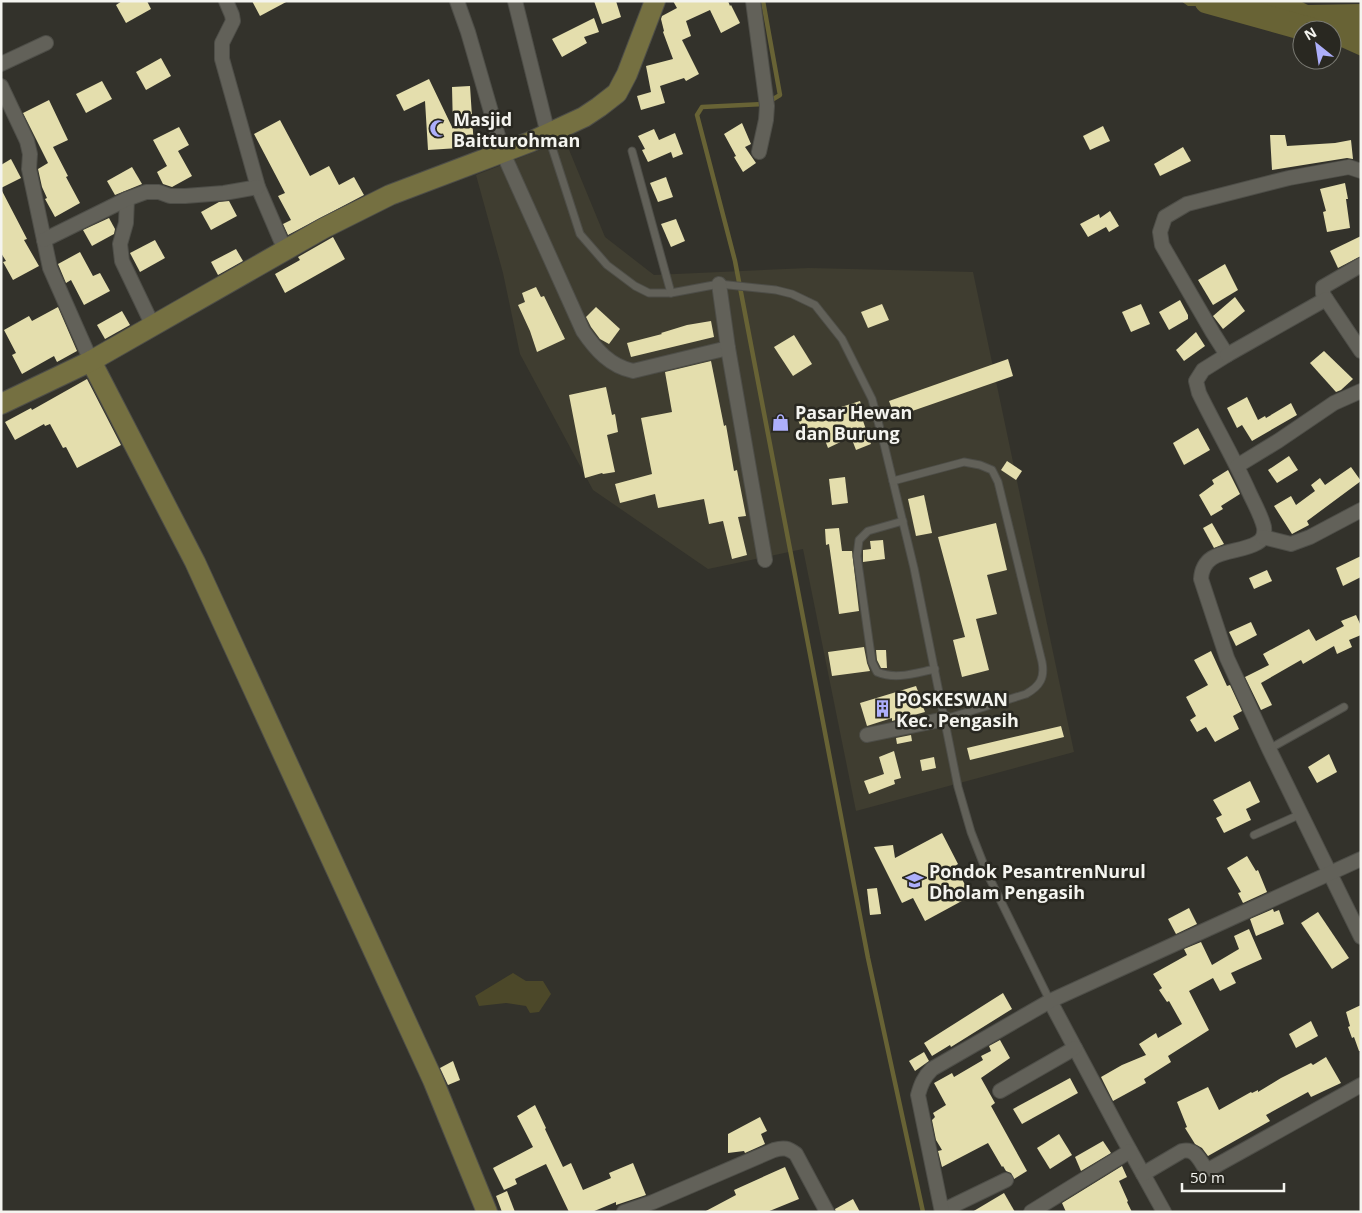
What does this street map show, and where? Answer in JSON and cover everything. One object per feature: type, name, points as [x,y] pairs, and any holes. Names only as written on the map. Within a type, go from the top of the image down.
[{"type":"street","points":[[226,1],[233,21],[222,43],[222,59],[258,187],[285,250]]},
{"type":"street","points":[[457,1],[468,32],[503,153],[582,332],[594,348],[621,368],[633,371],[728,348]]},
{"type":"street","points":[[515,1],[548,134]]},
{"type":"street","points":[[1,404],[91,361],[324,228],[390,195],[503,153],[584,117],[616,93],[627,74],[655,1]]},
{"type":"street","points":[[753,1],[765,85],[766,106],[766,120],[760,152]]},
{"type":"street","points":[[1,64],[46,43]]},
{"type":"street","points":[[1,86],[27,141],[30,154],[29,169],[50,268],[91,361],[195,562],[433,1080],[487,1212]]},
{"type":"street","points":[[1227,355],[1212,333],[1162,245],[1160,232],[1166,218],[1187,204],[1289,178],[1349,167],[1361,171]]},
{"type":"street","points":[[44,240],[126,199],[146,192],[159,192],[170,196],[186,196],[224,193],[258,187]]},
{"type":"street","points":[[126,199],[126,223],[120,244],[122,261],[153,326]]},
{"type":"street","points":[[1361,265],[1323,287],[1322,294],[1361,351]]},
{"type":"street","points":[[718,284],[766,560]]},
{"type":"street","points":[[1326,299],[1203,370],[1196,381],[1199,393],[1237,466],[1261,518],[1264,529],[1264,537],[1258,543],[1211,559],[1202,569],[1201,579],[1227,658],[1269,749],[1361,937]]},
{"type":"street","points":[[1237,466],[1334,403],[1361,391]]},
{"type":"street","points":[[1264,537],[1291,544],[1310,537],[1361,510]]},
{"type":"street","points":[[867,735],[945,719]]},
{"type":"street","points":[[1006,1180],[942,1211],[918,1095],[925,1075],[932,1069],[1050,1001],[1361,858]]},
{"type":"street","points":[[1050,1001],[1164,1212]]},
{"type":"street","points":[[1000,1091],[1075,1048]]},
{"type":"street","points":[[1143,1174],[1182,1151],[1188,1150],[1193,1151],[1206,1168],[1210,1168],[1361,1085]]},
{"type":"street","points":[[624,1212],[655,1207],[784,1147],[796,1154],[827,1212]]},
{"type":"street","points":[[1031,1212],[1130,1151]]},
{"type":"lane","points":[[548,134],[580,234],[607,265],[635,286],[649,293],[671,293],[718,284],[792,294],[815,305],[842,339],[872,399],[903,521],[958,787],[971,832],[987,873],[1050,1001]]},
{"type":"lane","points":[[632,151],[671,293]]},
{"type":"lane","points":[[893,481],[964,462],[980,464],[992,470],[998,482],[1042,662],[1044,672],[1042,681],[1031,691],[945,719]]},
{"type":"lane","points":[[903,521],[868,531],[859,540],[857,556],[872,662],[877,672],[886,676],[896,677],[935,669]]},
{"type":"lane","points":[[1269,749],[1344,707]]},
{"type":"lane","points":[[1254,836],[1301,814]]},
{"type":"shaded area","points":[[1181,1],[1300,1],[1308,5],[1361,4],[1361,56],[1342,47],[1342,20],[1292,20],[1292,31],[1269,28],[1270,12],[1245,6],[1188,6]]},
{"type":"shaded area","name":"Pasar Hewan dan Burung","points":[[565,140],[605,237],[654,275],[809,268],[973,272],[1074,752],[856,811],[803,549],[708,569],[593,490],[520,354],[503,273],[476,175]]},
{"type":"shaded area","points":[[513,973],[526,981],[543,981],[551,994],[539,1012],[530,1013],[526,1006],[506,1003],[479,1006],[475,996]]},
{"type":"building","points":[[122,1],[147,1],[151,9],[126,23],[116,5]]},
{"type":"building","points":[[252,1],[288,1],[260,16]]},
{"type":"building","points":[[594,1],[616,1],[621,17],[602,24]]},
{"type":"building","points":[[673,1],[728,1],[740,23],[721,33],[710,10],[686,21],[691,36],[682,40],[699,74],[686,81],[684,78],[660,86],[665,103],[641,110],[637,96],[651,92],[646,66],[673,59],[663,32],[661,19],[662,16],[677,8]]},
{"type":"building","points":[[594,18],[599,32],[584,37],[587,43],[562,57],[552,39]]},
{"type":"building","points":[[161,58],[171,76],[146,90],[136,72]]},
{"type":"building","points":[[429,79],[453,129],[452,87],[470,86],[474,147],[428,150],[425,101],[404,111],[396,95]]},
{"type":"building","points":[[102,81],[112,99],[86,113],[76,94]]},
{"type":"building","points":[[49,100],[68,140],[53,147],[80,203],[55,217],[45,199],[47,198],[42,187],[38,169],[48,163],[23,113]]},
{"type":"building","points":[[280,120],[310,176],[329,166],[339,185],[354,177],[364,195],[288,235],[283,224],[291,220],[278,196],[285,193],[254,134]]},
{"type":"building","points":[[742,123],[751,144],[745,147],[756,163],[743,172],[724,134]]},
{"type":"building","points":[[1103,126],[1110,141],[1090,150],[1083,136]]},
{"type":"building","points":[[179,127],[189,145],[178,151],[192,176],[172,187],[163,184],[157,172],[167,166],[153,140]]},
{"type":"building","points":[[654,129],[659,140],[675,133],[683,154],[673,158],[671,152],[648,162],[642,150],[645,149],[638,136]]},
{"type":"building","points":[[1270,135],[1285,135],[1287,146],[1351,140],[1353,159],[1347,158],[1272,170]]},
{"type":"building","points":[[1183,147],[1191,161],[1160,176],[1154,164]]},
{"type":"building","points":[[11,159],[21,178],[1,188],[1,165]]},
{"type":"building","points":[[132,167],[142,184],[115,195],[107,181]]},
{"type":"building","points":[[666,177],[673,197],[658,202],[650,183]]},
{"type":"building","points":[[1345,183],[1350,228],[1327,232],[1323,212],[1326,211],[1320,189]]},
{"type":"building","points":[[1,189],[27,239],[24,240],[39,266],[13,280],[3,262],[6,261],[1,253]]},
{"type":"building","points":[[229,201],[237,216],[211,230],[201,212],[219,202]]},
{"type":"building","points":[[1110,211],[1119,226],[1109,232],[1106,227],[1088,237],[1080,224],[1099,214],[1100,218]]},
{"type":"building","points":[[109,218],[115,229],[114,234],[92,246],[83,230]]},
{"type":"building","points":[[676,219],[685,241],[671,247],[661,224]]},
{"type":"building","points":[[1361,236],[1361,256],[1338,268],[1330,251]]},
{"type":"building","points":[[333,237],[345,259],[285,293],[275,274],[300,260],[298,257]]},
{"type":"building","points":[[155,240],[165,258],[140,272],[130,253]]},
{"type":"building","points":[[236,249],[243,261],[218,275],[211,262]]},
{"type":"building","points":[[80,252],[93,276],[100,273],[110,291],[84,305],[71,280],[66,283],[58,264]]},
{"type":"building","points":[[1225,264],[1238,290],[1213,305],[1198,280]]},
{"type":"building","points":[[536,287],[541,297],[544,296],[565,339],[537,352],[518,305],[525,302],[522,293]]},
{"type":"building","points":[[1235,297],[1245,311],[1223,329],[1213,316]]},
{"type":"building","points":[[1180,300],[1188,315],[1188,319],[1169,330],[1159,312]]},
{"type":"building","points":[[882,304],[889,320],[868,328],[861,312]]},
{"type":"building","points":[[1141,304],[1150,324],[1131,332],[1122,312]]},
{"type":"building","points":[[58,307],[77,351],[57,362],[54,356],[22,374],[12,355],[16,353],[4,330],[29,316],[32,321]]},
{"type":"building","points":[[596,307],[620,329],[609,344],[600,339],[586,317]]},
{"type":"building","points":[[122,311],[130,325],[105,339],[97,325]]},
{"type":"building","points":[[711,321],[714,337],[631,357],[627,343],[687,325]]},
{"type":"building","points":[[1196,332],[1205,346],[1184,361],[1176,350]]},
{"type":"building","points":[[794,335],[812,364],[793,376],[774,347]]},
{"type":"building","points":[[1324,351],[1353,379],[1336,392],[1310,363]]},
{"type":"building","points":[[1008,359],[1013,376],[895,417],[889,401]]},
{"type":"building","points":[[711,361],[724,426],[726,425],[734,471],[737,470],[746,516],[738,517],[747,555],[732,559],[723,521],[709,524],[704,499],[658,508],[655,494],[620,503],[615,484],[652,474],[641,418],[672,412],[665,372]]},
{"type":"building","points":[[87,379],[121,445],[77,468],[66,447],[63,448],[50,424],[45,426],[44,424],[15,440],[5,422],[31,408],[32,410]]},
{"type":"building","points":[[606,387],[612,415],[615,414],[618,432],[607,435],[615,472],[602,473],[585,478],[569,395]]},
{"type":"building","points":[[1247,397],[1258,420],[1265,416],[1266,418],[1291,403],[1297,415],[1252,441],[1242,425],[1237,428],[1227,408]]},
{"type":"building","points":[[860,401],[864,414],[861,415],[871,444],[856,450],[851,437],[828,448],[820,427],[804,434],[798,420],[812,413],[813,416]]},
{"type":"building","points":[[1198,428],[1210,450],[1184,465],[1173,443]]},
{"type":"building","points":[[1289,456],[1298,470],[1277,483],[1268,470]]},
{"type":"building","points":[[1007,461],[1022,471],[1016,480],[1001,470]]},
{"type":"building","points":[[1351,467],[1361,481],[1307,521],[1309,525],[1292,534],[1274,506],[1291,496],[1296,505],[1315,491],[1311,485],[1320,478],[1325,485]]},
{"type":"building","points":[[1228,470],[1240,494],[1221,506],[1223,509],[1211,516],[1199,495],[1214,484],[1212,480]]},
{"type":"building","points":[[845,477],[848,503],[832,505],[829,479]]},
{"type":"building","points":[[924,495],[932,533],[916,536],[908,499]]},
{"type":"building","points":[[996,523],[1007,570],[987,575],[997,614],[976,619],[989,670],[962,677],[953,640],[965,637],[938,537]]},
{"type":"building","points":[[1212,523],[1224,544],[1214,548],[1203,528]]},
{"type":"building","points":[[839,528],[842,551],[852,551],[859,611],[839,614],[829,544],[826,545],[825,529]]},
{"type":"building","points":[[883,540],[885,559],[863,562],[863,550],[871,549],[870,541]]},
{"type":"building","points":[[1361,556],[1361,577],[1343,586],[1336,568]]},
{"type":"building","points":[[1267,570],[1272,581],[1254,589],[1249,578]]},
{"type":"building","points":[[1356,615],[1361,626],[1361,635],[1349,640],[1352,647],[1337,654],[1334,646],[1303,664],[1301,660],[1261,683],[1272,705],[1261,710],[1245,677],[1269,665],[1263,654],[1309,629],[1316,641],[1344,626],[1341,621]]},
{"type":"building","points":[[1251,622],[1257,635],[1236,646],[1229,632]]},
{"type":"building","points":[[864,647],[870,671],[832,676],[828,652]]},
{"type":"building","points":[[876,650],[886,650],[887,668],[881,668],[877,660]]},
{"type":"building","points":[[1211,651],[1227,686],[1230,685],[1242,711],[1233,716],[1239,729],[1215,742],[1206,727],[1197,732],[1190,720],[1196,716],[1186,697],[1208,685],[1194,660]]},
{"type":"building","points":[[916,686],[919,694],[922,693],[925,703],[922,704],[925,712],[892,721],[892,718],[867,726],[860,703]]},
{"type":"building","points":[[1061,726],[1064,737],[970,760],[967,748]]},
{"type":"building","points":[[911,735],[912,741],[897,744],[896,738]]},
{"type":"building","points":[[894,751],[901,778],[894,780],[895,784],[869,794],[864,781],[884,774],[879,757]]},
{"type":"building","points":[[1329,754],[1337,772],[1317,783],[1308,767]]},
{"type":"building","points":[[934,757],[936,768],[922,771],[920,760]]},
{"type":"building","points":[[1250,781],[1260,802],[1246,809],[1251,820],[1224,833],[1216,818],[1222,815],[1213,800]]},
{"type":"building","points":[[942,833],[958,864],[955,866],[971,896],[925,921],[913,898],[902,903],[874,847],[893,845],[895,858]]},
{"type":"building","points":[[1247,856],[1256,871],[1258,870],[1267,892],[1243,903],[1238,893],[1241,892],[1227,868]]},
{"type":"building","points":[[877,888],[881,914],[870,915],[867,889]]},
{"type":"building","points":[[1189,908],[1197,924],[1176,934],[1168,919]]},
{"type":"building","points":[[1273,909],[1274,912],[1279,910],[1284,924],[1256,936],[1250,919]]},
{"type":"building","points":[[1318,912],[1349,958],[1332,969],[1301,923]]},
{"type":"building","points":[[1249,929],[1262,959],[1231,973],[1236,983],[1220,991],[1213,978],[1189,991],[1209,1030],[1168,1056],[1171,1062],[1144,1079],[1146,1083],[1113,1101],[1101,1077],[1122,1065],[1146,1055],[1139,1044],[1156,1033],[1158,1038],[1182,1024],[1169,1001],[1167,1002],[1159,990],[1162,988],[1153,974],[1187,955],[1184,949],[1201,942],[1212,965],[1239,949],[1234,936]]},
{"type":"building","points":[[1003,993],[1012,1009],[951,1047],[950,1045],[932,1056],[924,1043]]},
{"type":"building","points":[[1361,1005],[1361,1051],[1359,1051],[1348,1027],[1350,1026],[1346,1012]]},
{"type":"building","points":[[1311,1021],[1318,1036],[1296,1048],[1289,1034]]},
{"type":"building","points":[[1000,1040],[1010,1058],[981,1078],[995,1103],[991,1106],[1027,1171],[1014,1179],[1011,1173],[1002,1167],[988,1143],[942,1167],[938,1151],[942,1150],[936,1140],[932,1120],[935,1117],[933,1113],[946,1105],[934,1083],[952,1073],[954,1077],[983,1060],[981,1056],[991,1051],[989,1046]]},
{"type":"building","points":[[924,1052],[929,1061],[915,1071],[909,1061]]},
{"type":"building","points":[[1326,1057],[1341,1083],[1311,1097],[1308,1092],[1266,1115],[1270,1121],[1208,1156],[1202,1148],[1195,1144],[1185,1128],[1187,1127],[1177,1102],[1208,1087],[1219,1110],[1251,1092],[1258,1090],[1258,1092],[1281,1078],[1311,1063],[1313,1065]]},
{"type":"building","points":[[453,1061],[460,1080],[448,1085],[440,1068]]},
{"type":"building","points":[[1070,1078],[1078,1093],[1022,1124],[1013,1109]]},
{"type":"building","points":[[535,1105],[563,1167],[571,1163],[583,1190],[611,1178],[609,1173],[633,1163],[646,1195],[616,1205],[616,1202],[592,1212],[569,1212],[546,1164],[515,1179],[517,1184],[504,1190],[493,1168],[533,1147],[517,1116]]},
{"type":"building","points":[[760,1117],[767,1131],[761,1134],[765,1144],[745,1153],[744,1151],[728,1153],[728,1134]]},
{"type":"building","points":[[1059,1134],[1072,1155],[1050,1169],[1037,1148]]},
{"type":"building","points":[[1103,1141],[1111,1153],[1081,1171],[1075,1157]]},
{"type":"building","points":[[1122,1166],[1127,1177],[1119,1181],[1132,1212],[1066,1212],[1062,1203]]},
{"type":"building","points":[[785,1167],[799,1199],[767,1212],[704,1212],[736,1195],[734,1190]]},
{"type":"building","points":[[507,1191],[515,1212],[502,1212],[496,1196]]},
{"type":"building","points":[[1004,1193],[1015,1212],[972,1212]]},
{"type":"building","points":[[853,1199],[860,1212],[836,1212],[835,1209]]},
{"type":"waterway","points":[[763,1],[780,95],[765,104],[702,107],[697,115],[735,261],[868,958],[923,1212]]},
{"type":"waterway","points":[[1207,1],[1292,25]]},
{"type":"place","name":"Masjid Baitturohman","points":[[439,129]]},
{"type":"place","name":"Pasar Hewan dan Burung","points":[[781,422]]},
{"type":"place","name":"POSKESWAN Kec. Pengasih","points":[[882,709]]},
{"type":"place","name":"Pondok PesantrenNurul Dholam Pengasih","points":[[915,881]]}]
